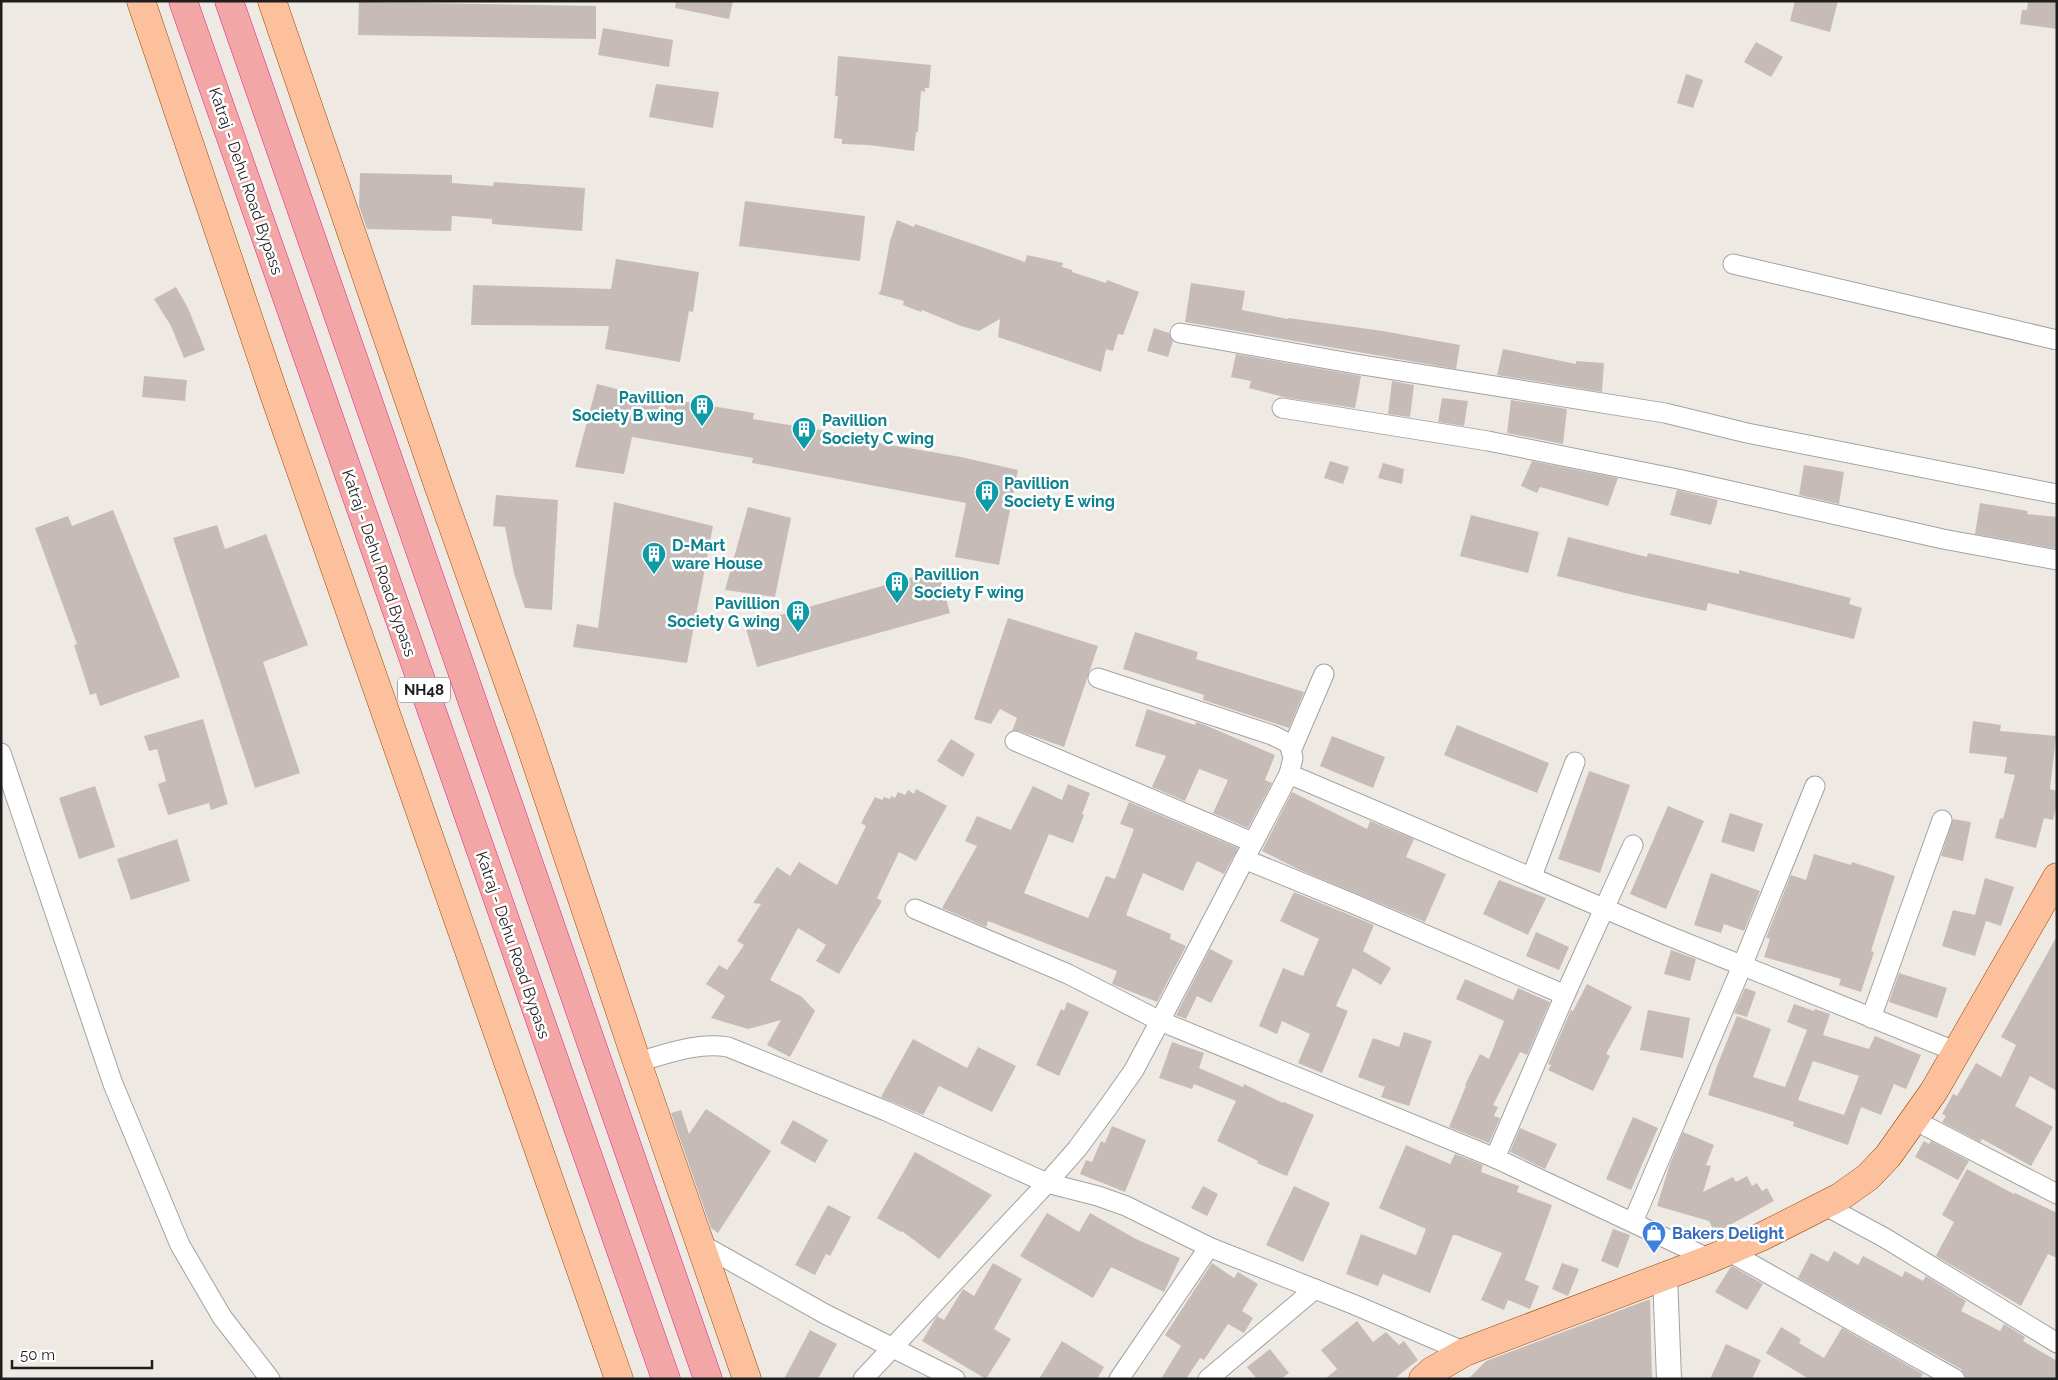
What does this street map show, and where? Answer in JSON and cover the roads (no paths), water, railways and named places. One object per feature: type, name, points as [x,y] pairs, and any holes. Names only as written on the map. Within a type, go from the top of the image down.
[{"type":"highway","name":"Katraj - Dehu Road Bypass","points":[[184,1],[666,1379]]},
{"type":"highway","name":"NH48","points":[[229,1],[708,1379]]},
{"type":"main road","points":[[142,1],[274,394],[620,1379]]},
{"type":"main road","points":[[272,1],[435,476],[527,735],[637,1062],[747,1379]]},
{"type":"main road","points":[[1423,1379],[1432,1371],[1465,1352],[1665,1276],[1761,1237],[1824,1205],[1868,1177],[1888,1156],[1934,1091],[2057,877]]},
{"type":"street","points":[[1733,264],[2057,340]]},
{"type":"street","points":[[1180,333],[1356,364],[1665,414],[1748,433],[2057,494]]},
{"type":"street","points":[[1282,408],[1488,441],[1678,479],[1943,539],[2057,560]]},
{"type":"street","points":[[1291,751],[1324,674]]},
{"type":"street","points":[[863,1379],[1077,1150],[1108,1107],[1134,1070],[1289,774],[1293,758],[1290,744],[1272,735],[1098,678]]},
{"type":"street","points":[[1015,741],[1248,851],[1354,904],[1565,995]]},
{"type":"street","points":[[1,753],[114,1084],[180,1245],[222,1317],[270,1379]]},
{"type":"street","points":[[1532,876],[1575,762]]},
{"type":"street","points":[[1289,774],[1742,966],[1957,1052]]},
{"type":"street","points":[[1633,1222],[1742,966],[1815,786]]},
{"type":"street","points":[[1871,1018],[1942,820]]},
{"type":"street","points":[[1495,1158],[1565,995],[1633,845]]},
{"type":"street","points":[[915,909],[1068,974],[1160,1021],[1495,1158],[1633,1222],[1719,1255],[1955,1379]]},
{"type":"street","points":[[637,1062],[694,1046],[714,1045],[728,1047],[886,1111],[1046,1183],[1072,1188],[1126,1206],[1209,1247],[1465,1352]]},
{"type":"street","points":[[1914,1120],[2056,1191]]},
{"type":"street","points":[[1824,1205],[1885,1238],[2057,1343]]},
{"type":"street","points":[[699,1243],[825,1314],[955,1379]]},
{"type":"street","points":[[1119,1379],[1209,1247]]},
{"type":"street","points":[[1665,1276],[1669,1379]]},
{"type":"street","points":[[1208,1379],[1315,1289]]},
{"type":"place","name":"Pavillion Society B wing","points":[[702,427]]},
{"type":"place","name":"Pavillion Society C wing","points":[[804,450]]},
{"type":"place","name":"Pavillion Society E wing","points":[[987,513]]},
{"type":"place","name":"D-Mart ware House","points":[[654,575]]},
{"type":"place","name":"Pavillion Society F wing","points":[[897,604]]},
{"type":"place","name":"Pavillion Society G wing","points":[[798,633]]},
{"type":"place","name":"Bakers Delight","points":[[1654,1254]]}]
